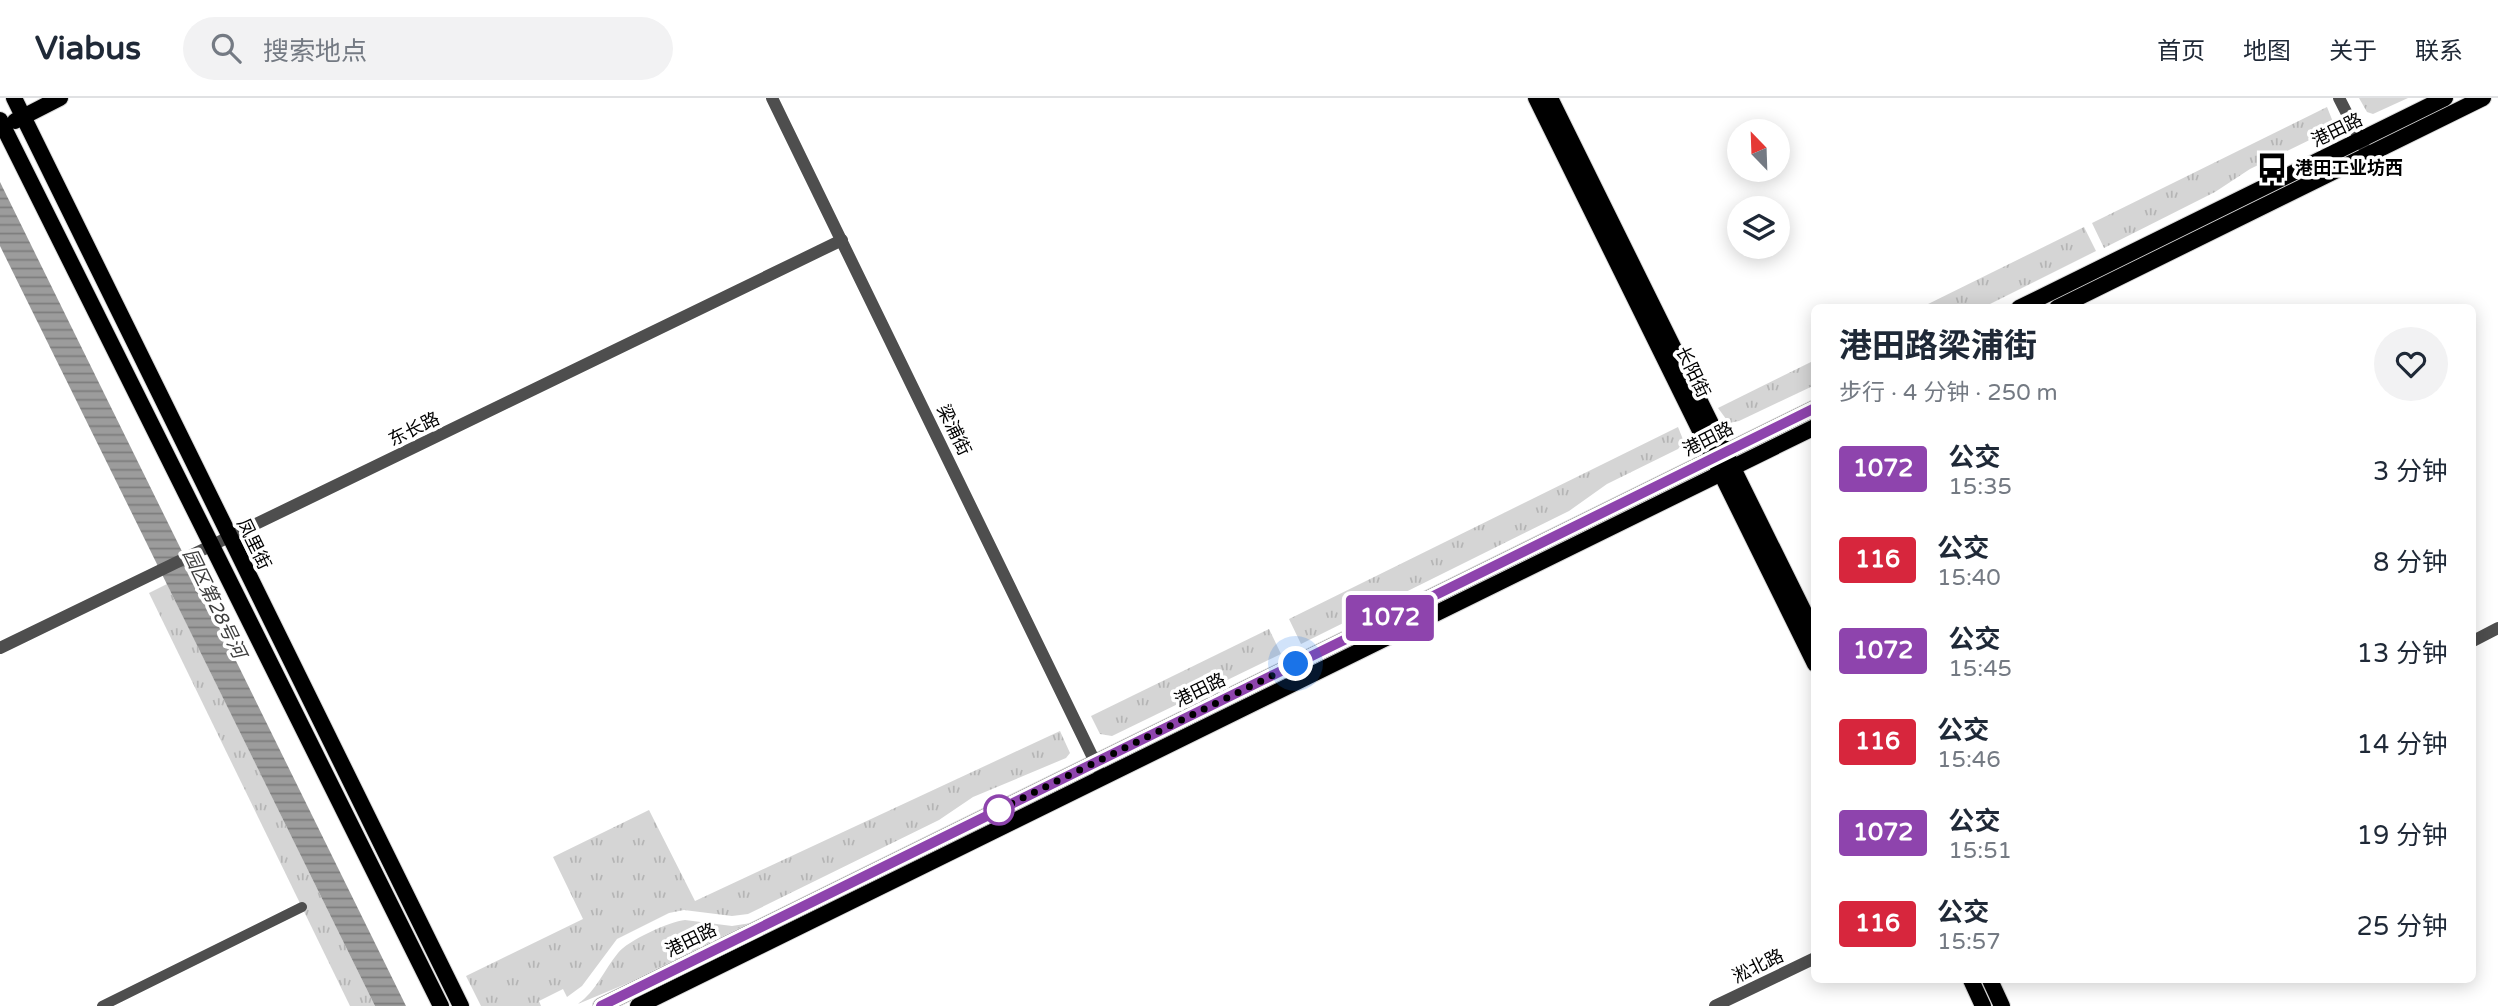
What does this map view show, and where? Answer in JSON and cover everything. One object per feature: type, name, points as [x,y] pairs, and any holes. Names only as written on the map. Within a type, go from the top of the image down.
[{"type":"main road","points":[[0,106],[15,98]]},
{"type":"main road","name":"凤里街","points":[[15,98],[461,1006]]},
{"type":"main road","points":[[61,98],[1,125],[440,1006]]},
{"type":"main road","name":"长阳街","points":[[1536,98],[1719,455]]},
{"type":"main road","name":"长阳街","points":[[1550,98],[1811,655]]},
{"type":"main road","name":"港田路","points":[[2026,304],[2445,98]]},
{"type":"main road","name":"港田路","points":[[2065,304],[2483,98]]},
{"type":"main road","name":"港田路","points":[[638,1006],[1811,410]]},
{"type":"main road","name":"港田路","points":[[601,1006],[1811,429]]},
{"type":"main road","name":"长阳街","points":[[1726,471],[1811,627]]},
{"type":"main road","points":[[1972,983],[1983,1006]]},
{"type":"main road","points":[[1991,983],[2002,1006]]},
{"type":"street","name":"梁浦街","points":[[772,98],[1100,770]]},
{"type":"street","points":[[2339,98],[2368,155]]},
{"type":"street","name":"东长路","points":[[0,648],[842,240]]},
{"type":"street","points":[[2476,639],[2498,628]]},
{"type":"street","points":[[102,1006],[302,907]]},
{"type":"street","name":"淞北路","points":[[1716,1006],[1811,960]]},
{"type":"green space","points":[[2359,98],[2408,98],[2373,114],[2367,112]]},
{"type":"green space","points":[[2327,107],[2333,122],[2328,131],[2250,169],[2215,192],[2104,248],[2092,223]]},
{"type":"green space","points":[[2084,227],[2096,251],[1990,304],[1928,304]]},
{"type":"green space","points":[[1811,362],[1811,387],[1739,421],[1729,423],[1718,408]]},
{"type":"green space","points":[[1678,427],[1684,442],[1678,449],[1607,484],[1569,511],[1301,644],[1289,619]]},
{"type":"green space","points":[[167,584],[375,1006],[350,1006],[149,593]]},
{"type":"green space","points":[[1269,629],[1281,654],[1112,736],[1100,734],[1091,716]]},
{"type":"green space","points":[[1060,731],[1070,753],[1066,758],[973,797],[939,820],[748,914],[732,916],[684,910],[669,913],[617,939],[582,986],[567,997],[563,989],[539,1001],[541,1006],[481,1006],[466,976],[583,919],[553,857],[649,810],[695,901]]},
{"type":"green space","points":[[685,920],[732,926],[751,923],[647,975],[578,1004],[590,993],[623,948],[649,932]]},
{"type":"shaded area","points":[[0,182],[406,1006],[375,1006],[0,246]]},
{"type":"bus line","name":"1072","points":[[601,1006],[1811,410]]},
{"type":"place","name":"港田工业坊西","points":[[2272,168]]},
{"type":"route","points":[[999,810],[994,812],[1296,664]]},
{"type":"water label","name":"园区第28号河","points":[[215,603]]}]
